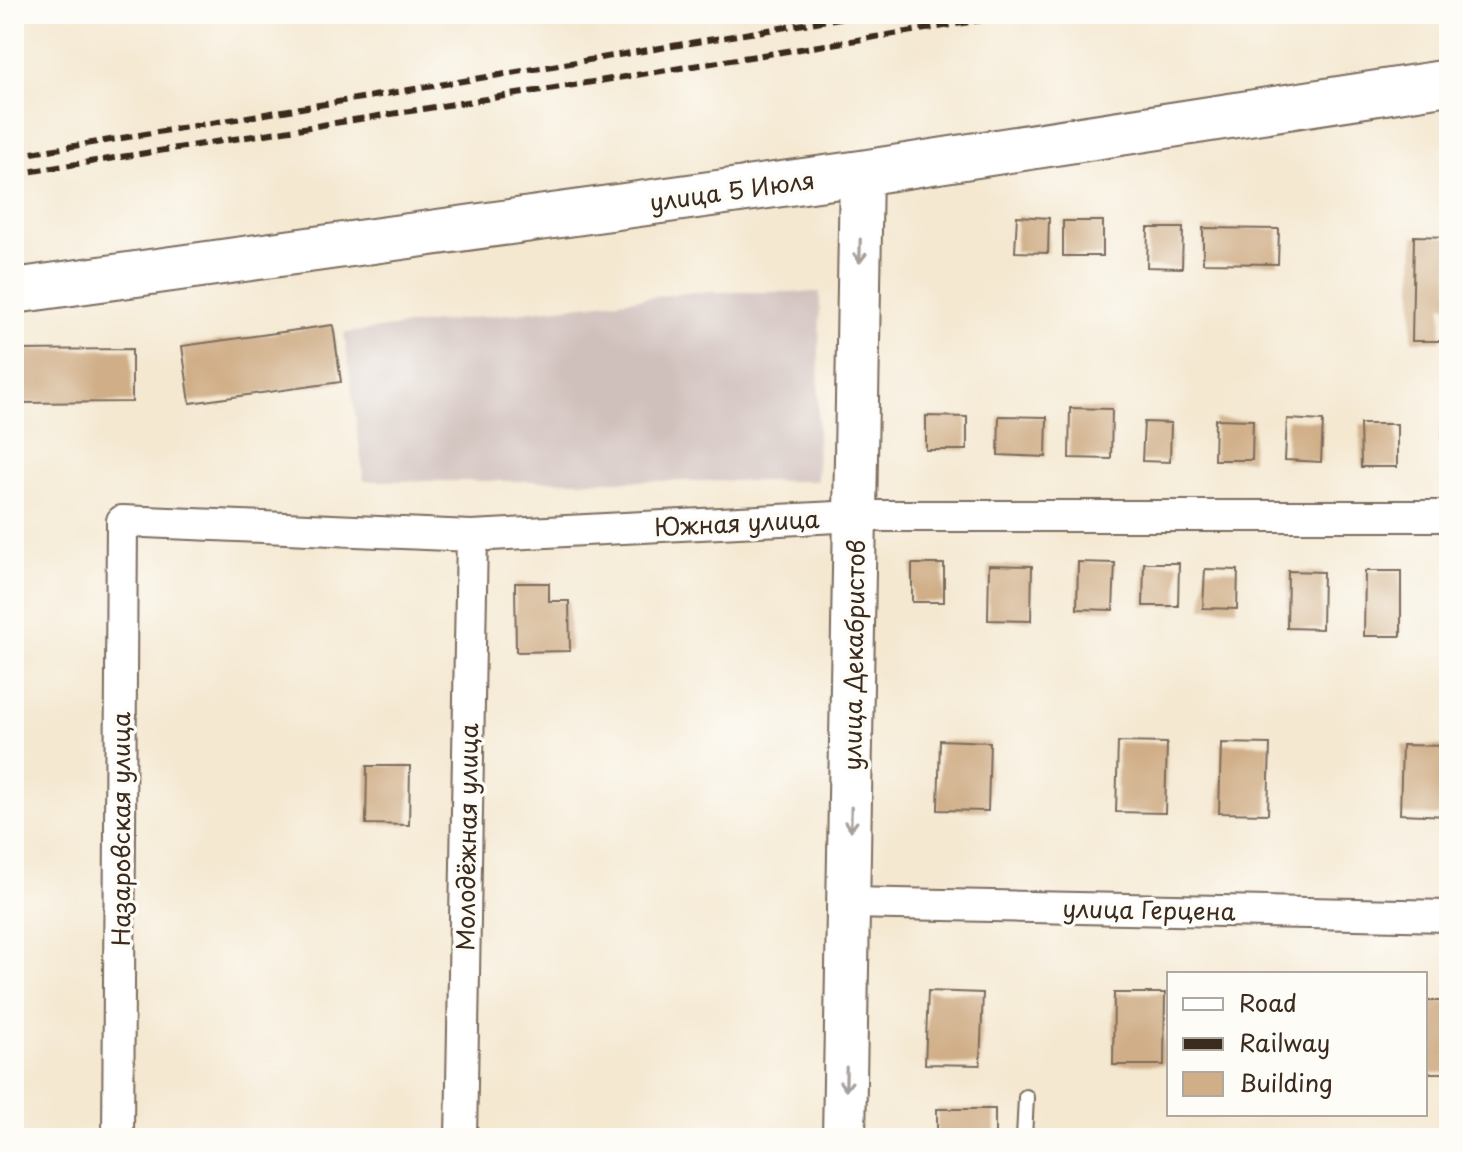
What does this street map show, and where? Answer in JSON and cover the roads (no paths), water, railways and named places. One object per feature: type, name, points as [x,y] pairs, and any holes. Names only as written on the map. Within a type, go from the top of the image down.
[{"type":"highway","name":"улица 5 Июля","points":[[14,291],[861,173],[1449,82]]},
{"type":"main road","name":"улица Декабристов","points":[[844,1138],[861,173]]},
{"type":"street","name":"Южная улица","points":[[122,521],[472,536],[856,516],[1449,516]]},
{"type":"street","name":"Назаровская улица","points":[[118,1138],[122,521]]},
{"type":"street","name":"Молодёжная улица","points":[[461,1138],[472,536]]},
{"type":"street","name":"улица Герцена","points":[[850,903],[1449,916]]},
{"type":"lane","points":[[1024,1138],[1026,1097]]},
{"type":"railway","points":[[14,156],[864,14]]},
{"type":"railway","points":[[14,174],[1020,14]]}]
